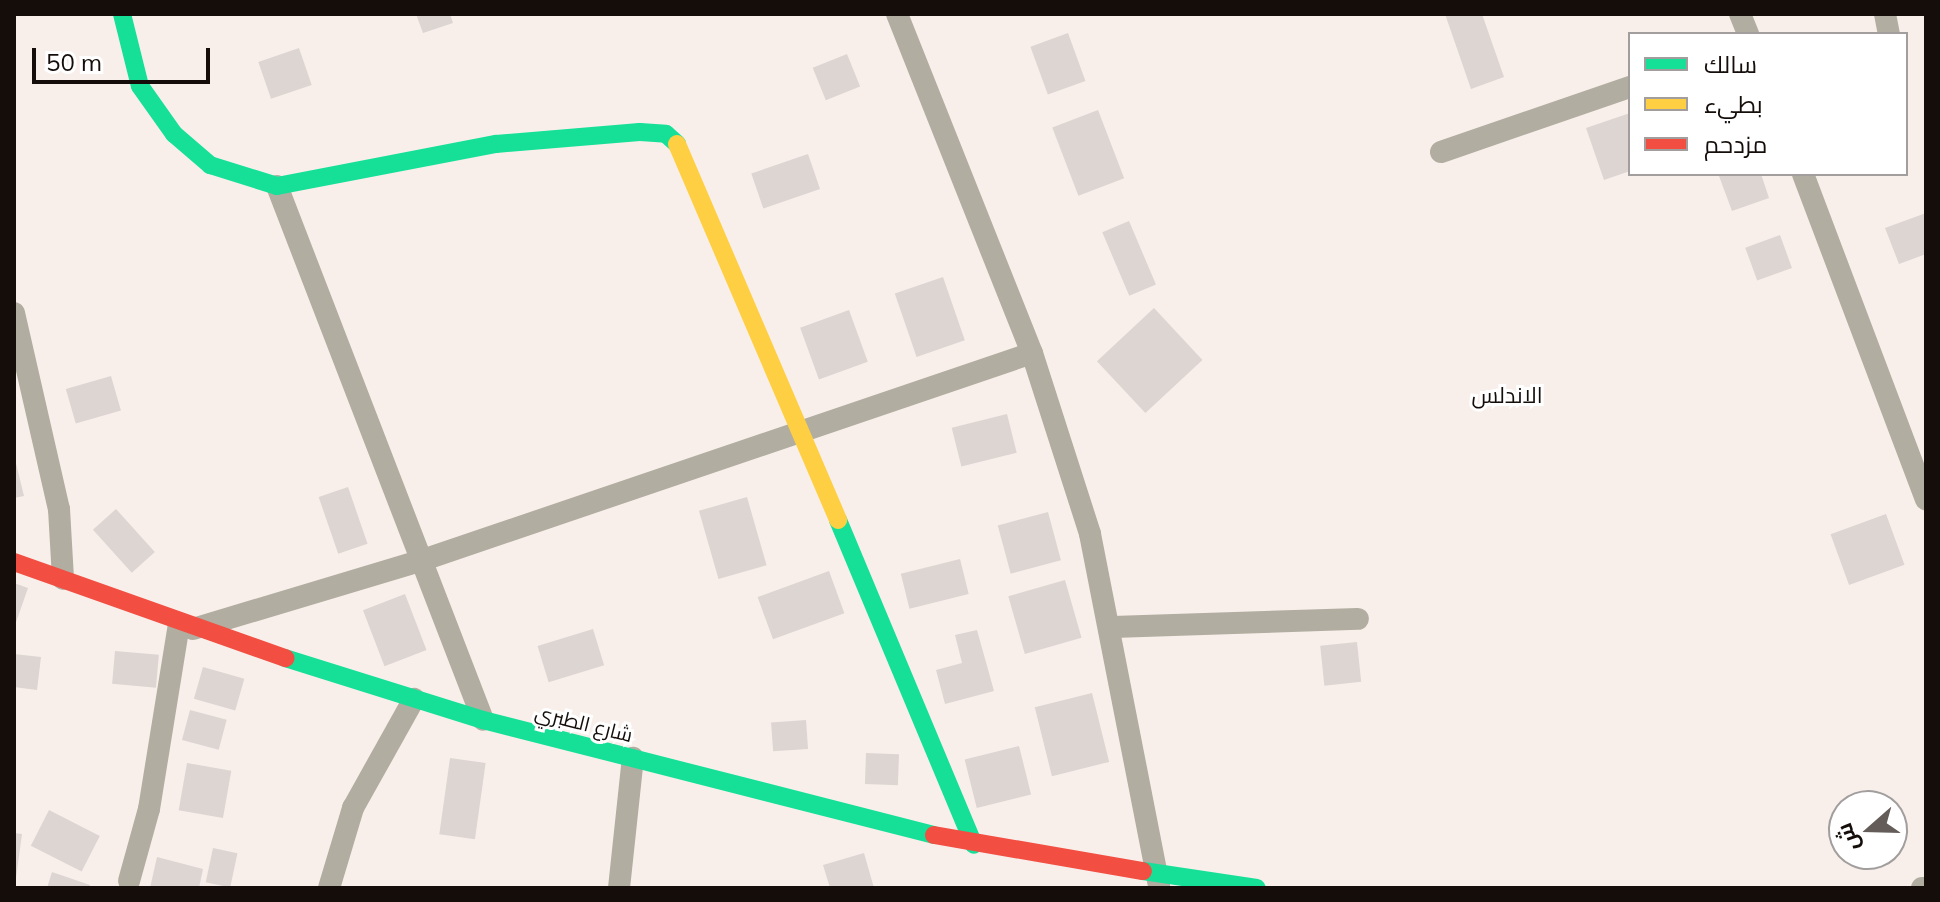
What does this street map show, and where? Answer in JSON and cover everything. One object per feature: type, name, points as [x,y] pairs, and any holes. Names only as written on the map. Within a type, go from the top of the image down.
[{"type":"street","points":[[122,14],[140,86],[174,134],[210,165],[277,186],[496,144],[666,134],[701,181],[974,845]]},
{"type":"street","points":[[897,14],[1032,353],[1113,627],[1159,881]]},
{"type":"street","points":[[1441,152],[1628,88]]},
{"type":"street","points":[[1804,176],[1926,500]]},
{"type":"street","points":[[277,186],[483,720]]},
{"type":"street","points":[[14,313],[59,509],[63,579]]},
{"type":"street","points":[[129,881],[149,809],[186,626],[420,561],[1032,353]]},
{"type":"street","name":"شارع الطبري","points":[[14,562],[186,626],[483,720],[974,845],[1159,881],[1257,888]]},
{"type":"street","points":[[1113,627],[1358,619]]},
{"type":"street","points":[[329,888],[353,808],[414,699]]},
{"type":"street","points":[[619,888],[633,758]]},
{"type":"building","points":[[416,14],[450,14],[453,23],[423,33]]},
{"type":"building","points":[[1445,14],[1482,14],[1504,77],[1471,89]]},
{"type":"building","points":[[1068,33],[1085,81],[1048,95],[1030,47]]},
{"type":"building","points":[[299,48],[312,85],[271,99],[258,62]]},
{"type":"building","points":[[847,54],[860,86],[826,100],[813,68]]},
{"type":"building","points":[[1098,110],[1124,178],[1078,196],[1052,128]]},
{"type":"building","points":[[1628,114],[1628,172],[1604,180],[1586,128]]},
{"type":"building","points":[[808,154],[820,189],[763,209],[751,174]]},
{"type":"building","points":[[1719,176],[1762,176],[1769,198],[1732,211]]},
{"type":"building","points":[[1926,213],[1926,254],[1899,264],[1885,228]]},
{"type":"building","points":[[1129,221],[1156,285],[1129,296],[1102,232]]},
{"type":"building","points":[[1780,235],[1792,268],[1757,281],[1745,248]]},
{"type":"building","points":[[943,277],[965,340],[917,357],[895,294]]},
{"type":"building","points":[[1154,308],[1202,360],[1145,413],[1097,361]]},
{"type":"building","points":[[849,310],[868,362],[819,379],[800,328]]},
{"type":"building","points":[[111,376],[121,411],[76,424],[66,389]]},
{"type":"building","points":[[1007,414],[1017,453],[961,467],[952,428]]},
{"type":"building","points":[[14,455],[24,496],[14,498]]},
{"type":"building","points":[[348,487],[368,544],[338,554],[319,497]]},
{"type":"building","points":[[747,497],[767,565],[719,579],[699,511]]},
{"type":"building","points":[[116,509],[155,552],[132,573],[93,530]]},
{"type":"building","points":[[1048,512],[1061,560],[1011,574],[998,525]]},
{"type":"building","points":[[1886,514],[1904,565],[1849,585],[1831,534]]},
{"type":"building","points":[[960,559],[969,594],[910,609],[901,574]]},
{"type":"building","points":[[829,571],[844,613],[773,639],[758,597]]},
{"type":"building","points":[[1065,580],[1082,638],[1025,654],[1008,596]]},
{"type":"building","points":[[14,583],[28,588],[14,628]]},
{"type":"building","points":[[405,594],[427,650],[384,666],[363,610]]},
{"type":"building","points":[[593,629],[604,665],[549,682],[538,646]]},
{"type":"building","points":[[977,630],[994,691],[945,704],[936,670],[962,663],[955,635]]},
{"type":"building","points":[[1357,642],[1361,682],[1324,686],[1320,646]]},
{"type":"building","points":[[115,651],[159,655],[156,688],[112,684]]},
{"type":"building","points":[[14,654],[41,657],[37,690],[14,687]]},
{"type":"building","points":[[203,667],[244,679],[235,711],[194,699]]},
{"type":"building","points":[[1092,693],[1109,762],[1052,776],[1035,707]]},
{"type":"building","points":[[190,710],[227,720],[219,750],[182,740]]},
{"type":"building","points":[[806,720],[808,749],[773,751],[771,722]]},
{"type":"building","points":[[1019,746],[1031,795],[977,808],[965,760]]},
{"type":"building","points":[[866,753],[899,754],[898,785],[865,784]]},
{"type":"building","points":[[450,758],[486,763],[475,839],[439,834]]},
{"type":"building","points":[[187,763],[231,771],[223,818],[179,810]]},
{"type":"building","points":[[49,810],[100,836],[82,872],[31,846]]},
{"type":"building","points":[[14,833],[22,834],[16,878],[14,878]]},
{"type":"building","points":[[213,848],[237,853],[230,887],[206,882]]},
{"type":"building","points":[[864,853],[874,888],[830,888],[823,865]]},
{"type":"building","points":[[157,857],[203,869],[199,888],[150,888]]},
{"type":"building","points":[[52,872],[90,885],[89,888],[47,888]]},
{"type":"traffic: fast","points":[[122,14],[140,86],[174,134],[210,165],[277,186],[496,144],[640,132],[666,134],[677,144]]},
{"type":"traffic: fast","points":[[838,520],[974,845]]},
{"type":"traffic: fast","points":[[285,658],[483,720],[934,835]]},
{"type":"traffic: fast","points":[[1143,871],[1257,888]]},
{"type":"traffic: slow","points":[[677,144],[838,520]]},
{"type":"traffic: jam","points":[[14,562],[285,658]]},
{"type":"traffic: jam","points":[[934,835],[1143,871]]},
{"type":"district","name":"الاندلس","points":[[1507,396]]}]
